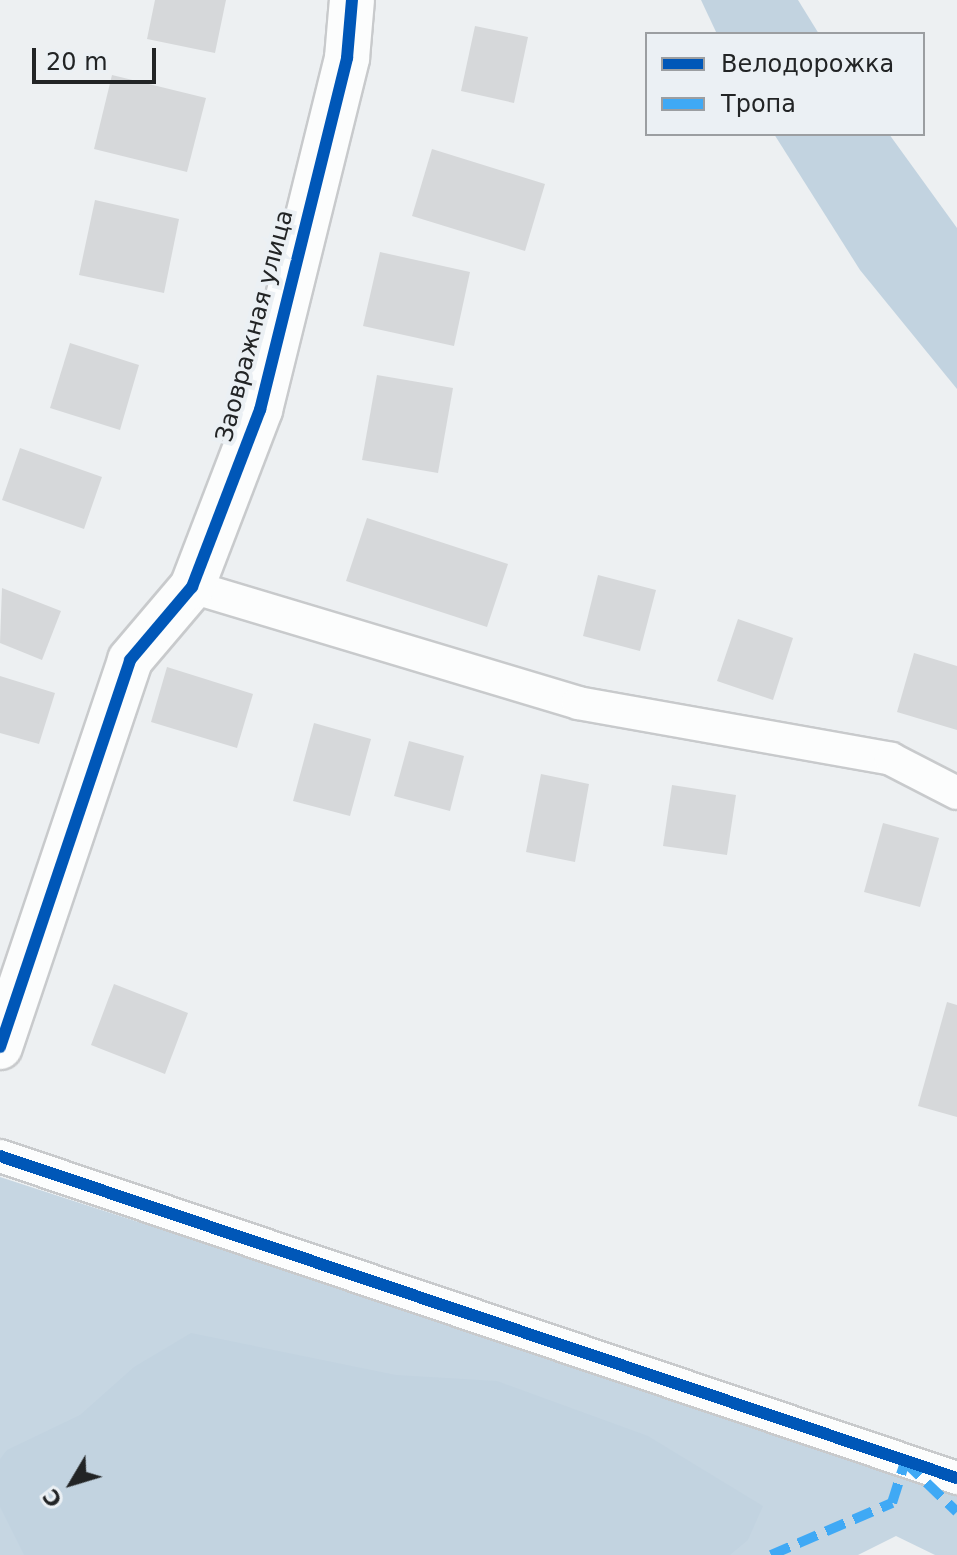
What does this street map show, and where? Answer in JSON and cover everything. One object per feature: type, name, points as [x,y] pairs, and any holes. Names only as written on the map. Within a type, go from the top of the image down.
[{"type":"street","name":"Заовражная улица","points":[[0,1047],[130,660],[192,587],[260,410],[347,58],[352,0]]},
{"type":"street","points":[[192,587],[578,703],[891,759],[957,793]]},
{"type":"street","points":[[0,1156],[957,1478]]},
{"type":"shaded area","points":[[701,0],[798,0],[818,32],[716,32]]},
{"type":"shaded area","points":[[775,136],[890,136],[957,228],[957,389],[860,270]]},
{"type":"shaded area","points":[[0,1177],[957,1488],[957,1555],[935,1555],[896,1536],[858,1555],[0,1555]]},
{"type":"shaded area","points":[[191,1333],[396,1375],[497,1381],[648,1436],[763,1506],[748,1540],[730,1555],[24,1555],[0,1507],[0,1459],[7,1450],[80,1415],[134,1367]]},
{"type":"building","points":[[155,0],[226,0],[215,53],[147,39]]},
{"type":"building","points":[[475,26],[528,37],[514,103],[461,91]]},
{"type":"building","points":[[112,75],[206,98],[187,172],[94,149]]},
{"type":"building","points":[[432,149],[545,184],[525,251],[412,216]]},
{"type":"building","points":[[95,200],[179,219],[164,293],[79,275]]},
{"type":"building","points":[[380,252],[470,272],[454,346],[363,326]]},
{"type":"building","points":[[70,343],[139,365],[120,430],[50,408]]},
{"type":"building","points":[[377,375],[453,388],[438,473],[362,460]]},
{"type":"building","points":[[20,448],[102,477],[84,529],[2,500]]},
{"type":"building","points":[[367,518],[508,564],[487,627],[346,581]]},
{"type":"building","points":[[598,575],[656,590],[640,651],[583,636]]},
{"type":"building","points":[[2,588],[61,611],[42,660],[0,643]]},
{"type":"building","points":[[738,619],[793,638],[773,700],[717,681]]},
{"type":"building","points":[[914,653],[957,666],[957,730],[897,712]]},
{"type":"building","points":[[167,667],[253,694],[237,748],[151,722]]},
{"type":"building","points":[[0,676],[55,693],[39,744],[0,733]]},
{"type":"building","points":[[314,723],[371,739],[350,816],[293,801]]},
{"type":"building","points":[[409,741],[464,756],[450,811],[394,796]]},
{"type":"building","points":[[541,774],[589,784],[575,862],[526,852]]},
{"type":"building","points":[[672,785],[736,795],[727,855],[663,846]]},
{"type":"building","points":[[883,823],[939,838],[920,907],[864,892]]},
{"type":"building","points":[[114,984],[188,1013],[165,1074],[91,1045]]},
{"type":"building","points":[[947,1002],[957,1005],[957,1117],[918,1106]]},
{"type":"marked path","points":[[771,1555],[892,1503],[905,1462],[957,1512]]},
{"type":"cycle path","points":[[0,1047],[130,660],[192,587],[260,410],[347,58],[352,0]]},
{"type":"cycle path","points":[[0,1156],[957,1478]]}]
